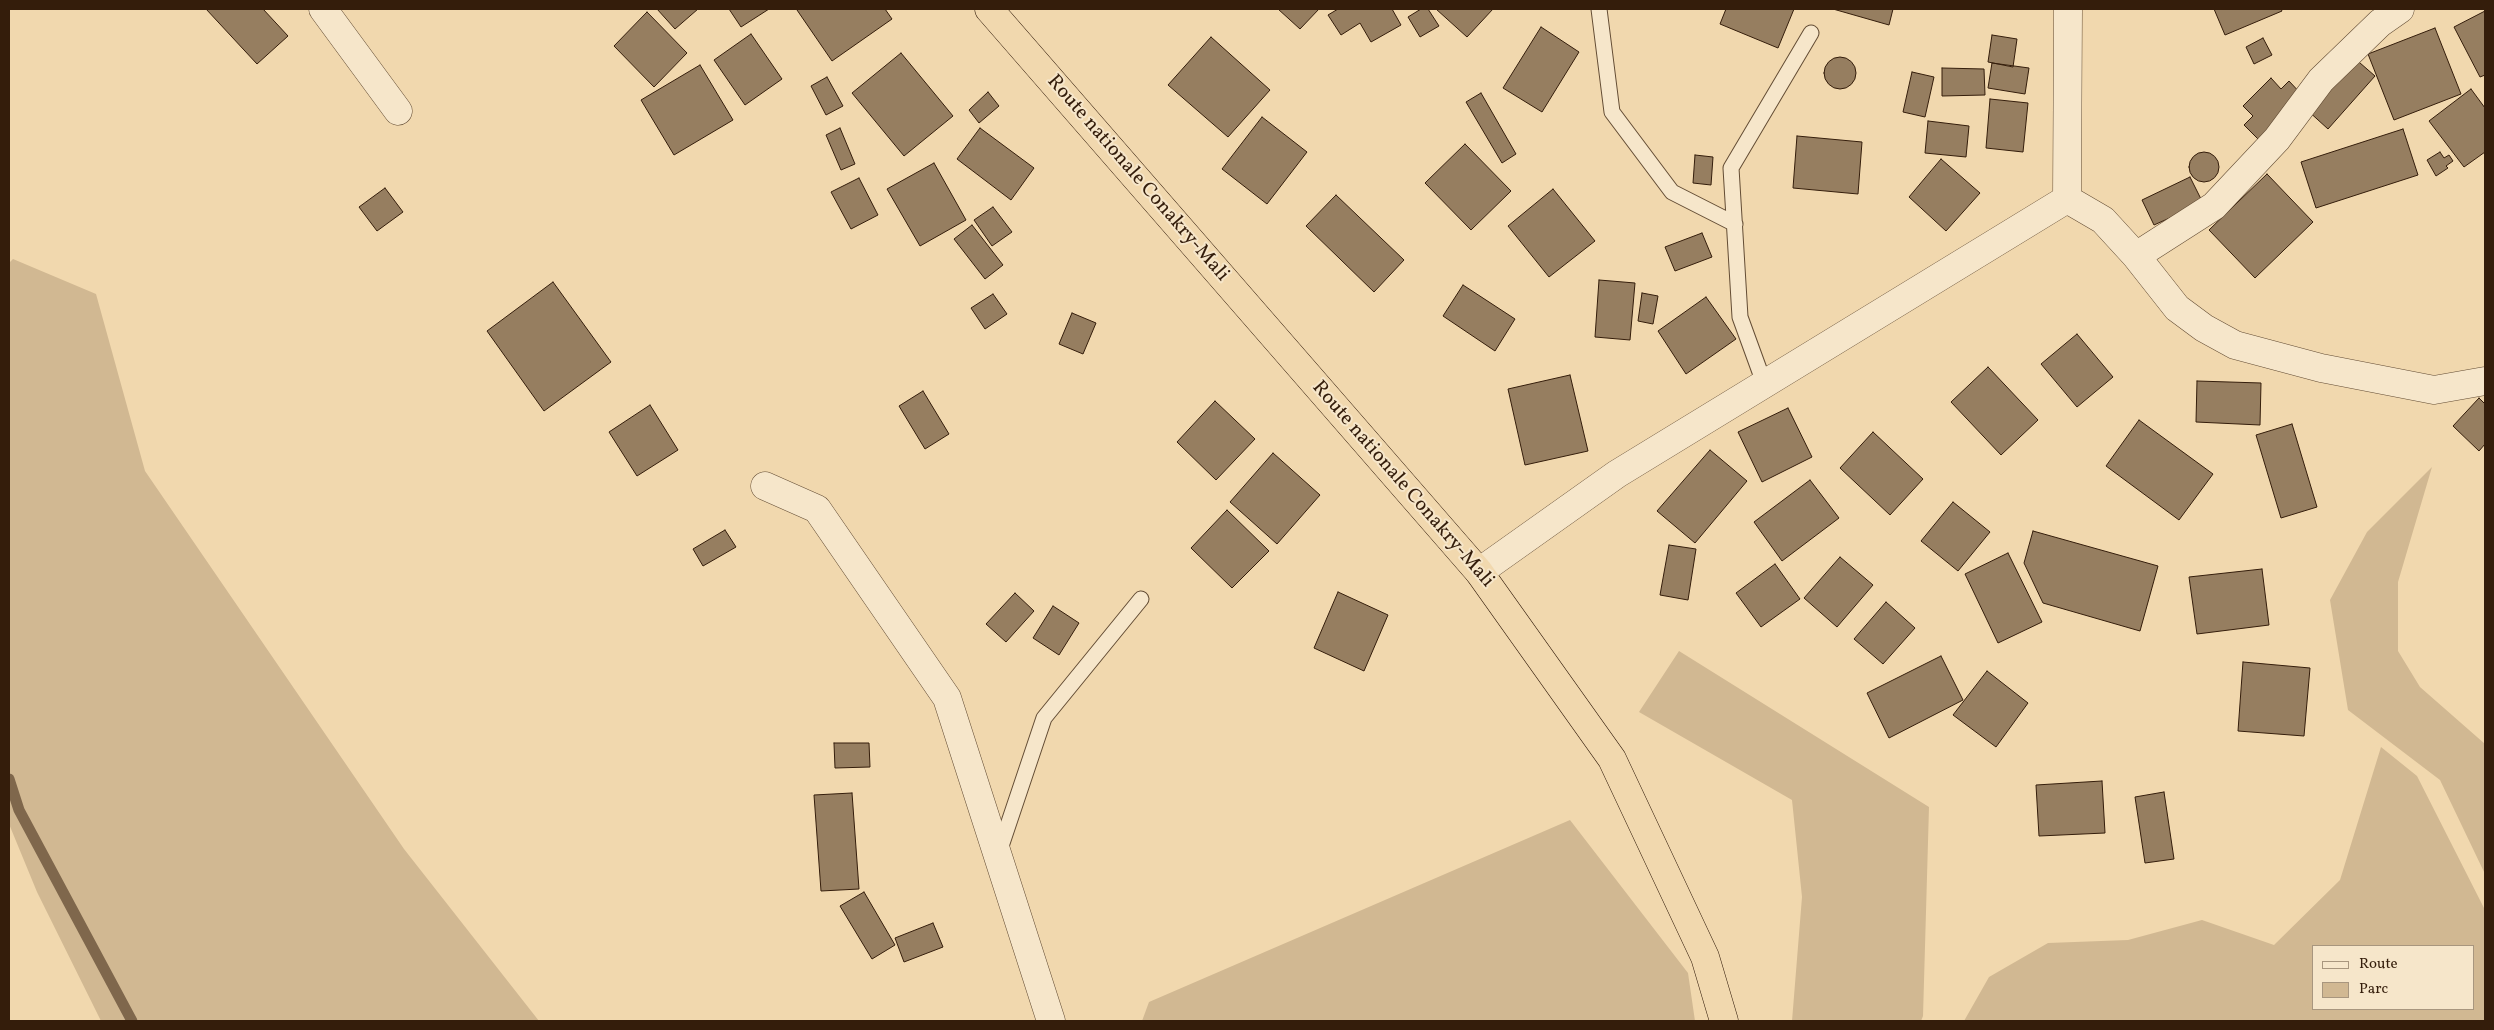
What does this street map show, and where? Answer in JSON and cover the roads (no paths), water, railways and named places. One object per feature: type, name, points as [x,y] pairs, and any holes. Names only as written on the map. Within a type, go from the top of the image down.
[{"type":"highway","name":"Route nationale Conakry-Mali","points":[[989,9],[1480,572],[1612,759],[1705,957],[1724,1021]]},
{"type":"street","points":[[324,9],[398,111]]},
{"type":"street","points":[[2066,199],[2068,9]]},
{"type":"street","points":[[2136,256],[2214,206],[2277,139],[2321,80],[2380,23],[2400,9]]},
{"type":"street","points":[[1480,572],[1617,474],[2066,199]]},
{"type":"street","points":[[2066,199],[2103,220],[2136,256],[2177,308],[2204,328],[2235,345],[2321,368],[2434,390],[2485,381]]},
{"type":"street","points":[[765,486],[817,509],[947,698],[1051,1021]]},
{"type":"lane","points":[[1599,9],[1612,112],[1672,192],[1735,224]]},
{"type":"lane","points":[[1764,383],[1740,317],[1731,168],[1811,34]]},
{"type":"lane","points":[[998,856],[1044,718],[1141,599]]},
{"type":"waterway","points":[[9,779],[19,810],[132,1021]]}]
